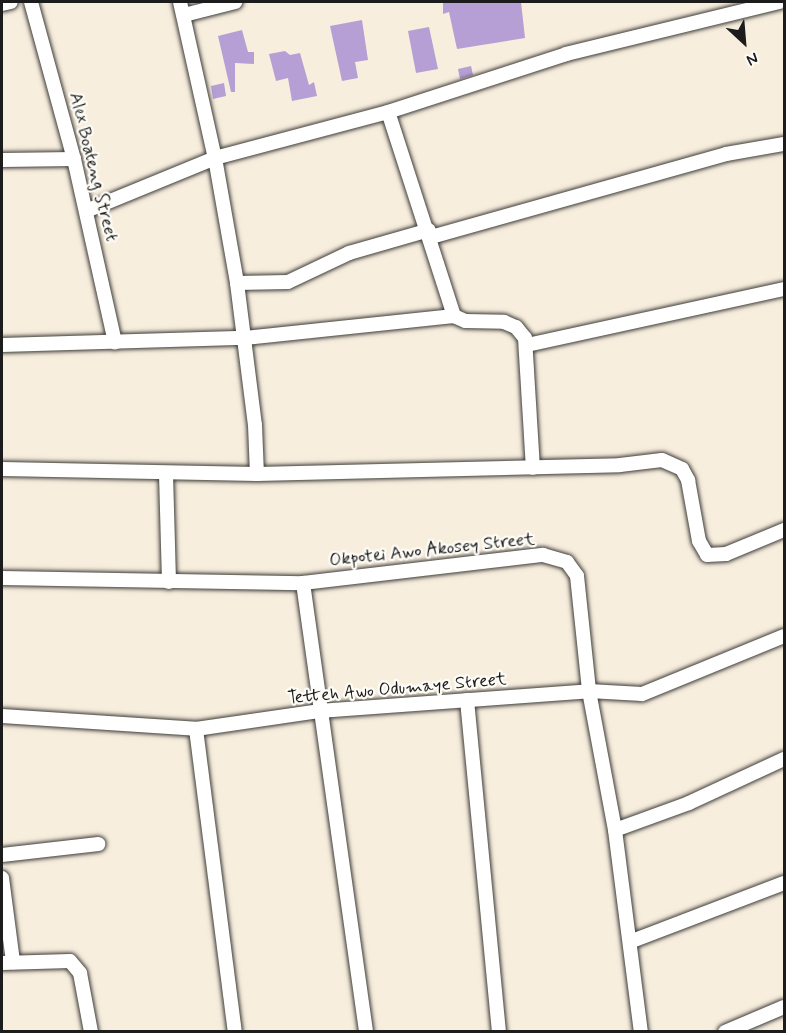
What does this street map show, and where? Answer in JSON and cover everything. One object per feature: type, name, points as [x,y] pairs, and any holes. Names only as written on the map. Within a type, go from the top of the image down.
[{"type":"street","points":[[2,4],[10,2]]},
{"type":"street","name":"Alex Boateng Street","points":[[30,2],[74,159],[115,342]]},
{"type":"street","points":[[235,2],[182,8],[215,158],[237,284],[245,338],[257,474]]},
{"type":"street","points":[[86,211],[215,158],[388,112],[566,54],[780,2]]},
{"type":"street","points":[[388,112],[430,234],[454,316]]},
{"type":"street","points":[[237,284],[288,282],[349,253],[430,234],[726,154],[784,144]]},
{"type":"street","points":[[2,160],[74,159]]},
{"type":"street","points":[[527,345],[784,290]]},
{"type":"street","points":[[2,345],[245,338],[454,316],[465,321],[504,322],[521,332],[527,345],[533,468]]},
{"type":"street","points":[[2,469],[257,474],[533,468],[673,462],[688,480],[699,541],[707,555],[726,554],[784,530]]},
{"type":"street","points":[[166,474],[169,582]]},
{"type":"street","name":"Okpotei Awo Akosey Street","points":[[2,578],[303,583],[487,560],[558,558],[567,562],[577,576],[589,692],[615,830],[632,941],[641,1032]]},
{"type":"street","points":[[303,583],[366,1032]]},
{"type":"street","name":"Tetteh Awo Odumaye Street","points":[[2,716],[196,729],[320,711],[589,692],[642,694],[784,636]]},
{"type":"street","points":[[467,700],[499,1032]]},
{"type":"street","points":[[196,729],[235,1032]]},
{"type":"street","points":[[615,830],[689,803],[784,759]]},
{"type":"street","points":[[2,855],[98,844]]},
{"type":"street","points":[[2,878],[7,963],[70,961],[81,973],[91,1032]]},
{"type":"street","points":[[632,941],[784,883]]},
{"type":"street","points":[[725,1032],[784,1007]]},
{"type":"building","points":[[443,2],[521,2],[525,38],[457,49],[449,12],[443,14]]},
{"type":"building","points":[[362,20],[368,60],[355,62],[358,78],[342,81],[330,26]]},
{"type":"building","points":[[429,27],[438,69],[416,73],[408,31]]},
{"type":"building","points":[[242,30],[248,52],[254,52],[254,64],[235,63],[235,92],[231,92],[218,36]]},
{"type":"building","points":[[285,51],[290,55],[300,53],[309,85],[314,82],[317,96],[292,101],[288,78],[276,81],[269,54]]},
{"type":"building","points":[[471,66],[473,75],[460,79],[458,69]]},
{"type":"building","points":[[224,83],[226,96],[213,99],[211,86]]}]
